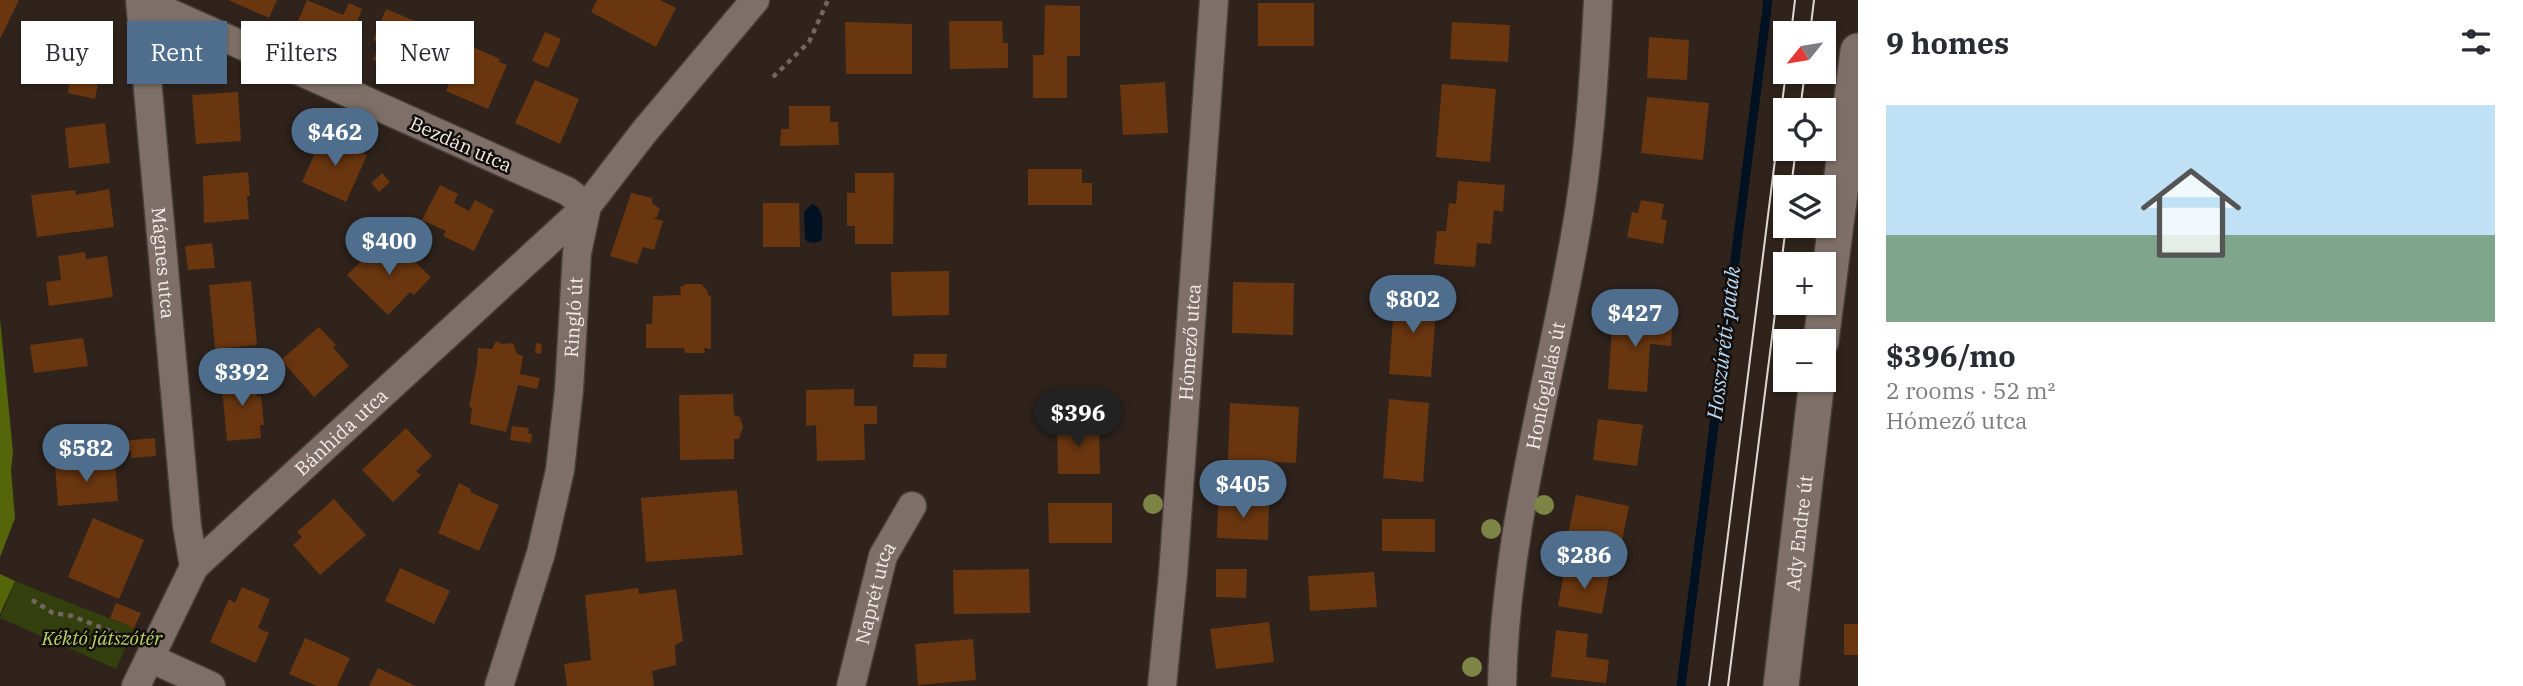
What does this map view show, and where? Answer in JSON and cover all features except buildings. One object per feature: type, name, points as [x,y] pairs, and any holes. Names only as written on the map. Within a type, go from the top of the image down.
[{"type":"street","name":"Bezdán utca","points":[[140,0],[567,191],[587,206]]},
{"type":"street","name":"Mágnes utca","points":[[140,0],[187,526],[194,567]]},
{"type":"street","name":"Hómező utca","points":[[1162,686],[1173,574],[1214,0]]},
{"type":"street","name":"Honfoglalás út","points":[[1502,686],[1512,554],[1575,240],[1592,114],[1598,0]]},
{"type":"street","name":"Ringló út","points":[[499,686],[541,553],[560,470],[569,390],[577,253],[587,206],[744,3]]},
{"type":"street","points":[[1823,329],[1858,51]]},
{"type":"street","name":"Bánhida utca","points":[[136,686],[194,567],[587,206]]},
{"type":"street","name":"Ady Endre út","points":[[1781,686],[1816,392]]},
{"type":"street","name":"Naprét utca","points":[[852,686],[883,556],[912,506]]},
{"type":"street","points":[[150,658],[211,686]]},
{"type":"path","points":[[773,77],[809,41],[828,0]]},
{"type":"path","points":[[32,600],[53,613],[72,616],[130,639]]},
{"type":"green space","points":[[0,319],[13,452],[11,470],[15,518],[0,557]]},
{"type":"green space","points":[[0,574],[15,581],[0,614]]},
{"type":"green space","name":"Kéktó játszótér","points":[[15,581],[134,628],[116,669],[0,618]]},
{"type":"water","points":[[812,204],[819,210],[823,223],[822,239],[814,243],[805,239],[804,212]]},
{"type":"waterway","name":"Hosszúréti-patak","points":[[1681,686],[1768,0]]},
{"type":"tram line","points":[[1792,21],[1795,0]]},
{"type":"tram line","points":[[1811,21],[1814,0]]},
{"type":"tram line","points":[[1709,686],[1784,84]]},
{"type":"tram line","points":[[1802,98],[1803,84]]},
{"type":"tram line","points":[[1793,175],[1794,161]]},
{"type":"tram line","points":[[1728,686],[1784,238]]}]
